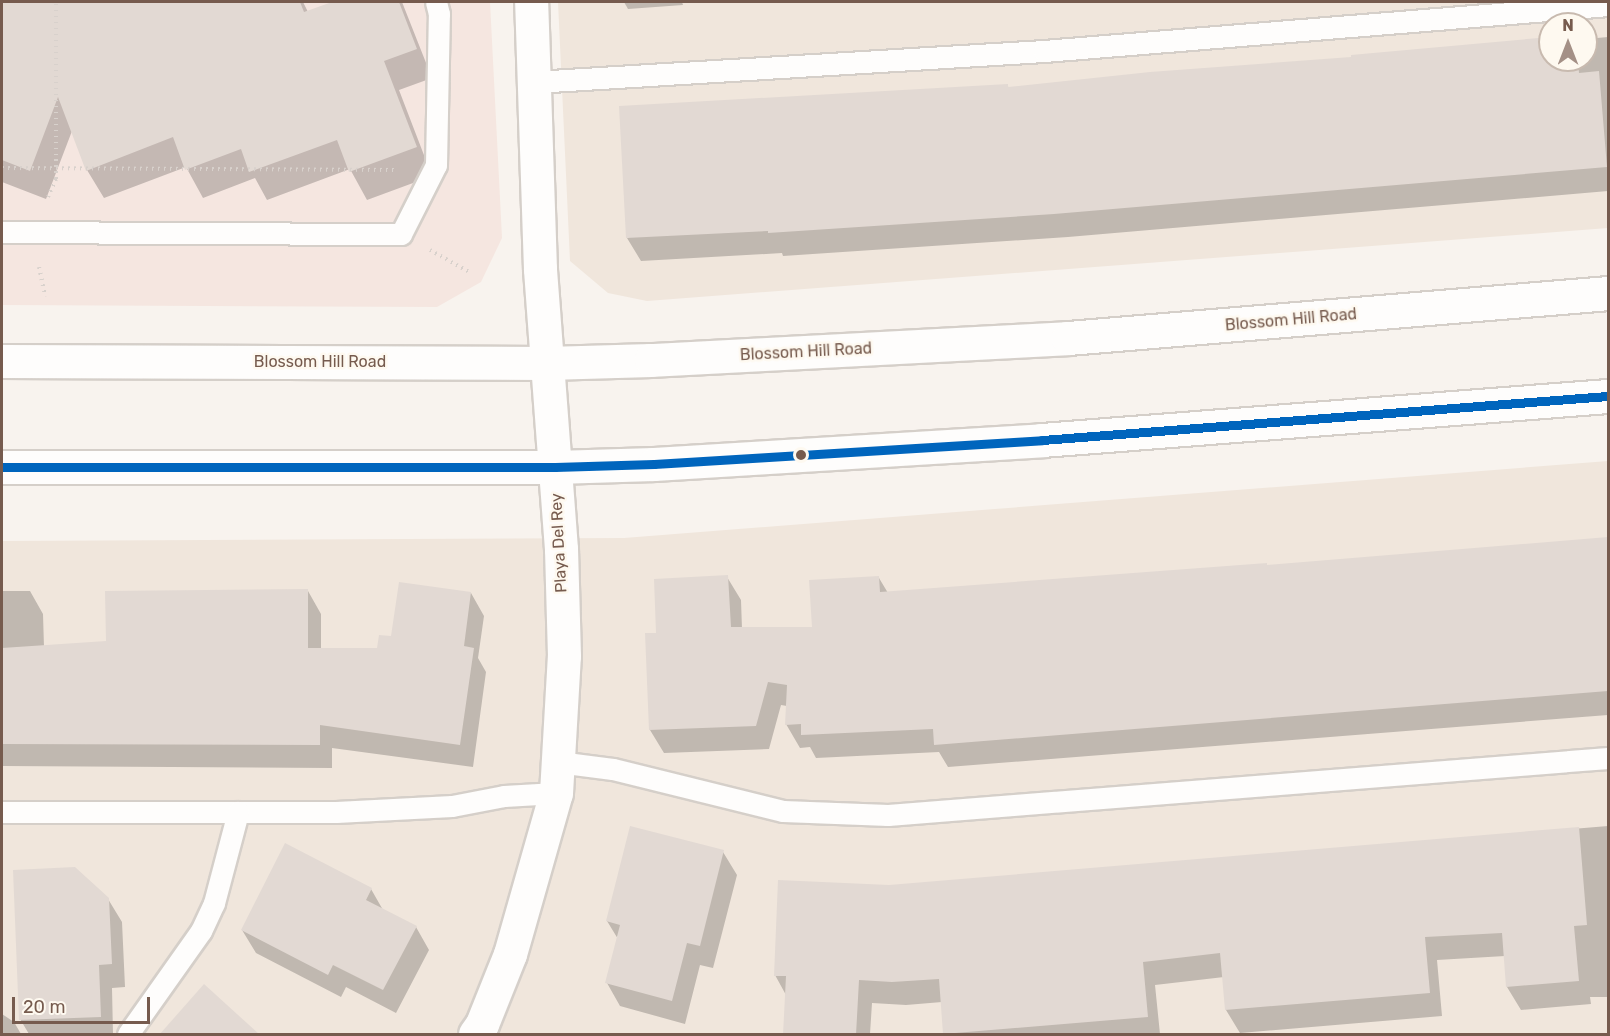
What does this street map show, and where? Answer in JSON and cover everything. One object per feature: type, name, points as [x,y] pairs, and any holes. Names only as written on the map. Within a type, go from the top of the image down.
[{"type":"main road","name":"Playa Del Rey","points":[[487,1031],[557,778],[564,656],[555,467],[540,269],[531,2]]},
{"type":"main road","name":"Blossom Hill Road","points":[[2,361],[547,363],[1068,338],[1608,293]]},
{"type":"main road","points":[[2,467],[555,467],[802,456],[996,443],[1608,396]]},
{"type":"lane","points":[[2,232],[401,234],[436,165],[440,14],[436,2]]},
{"type":"lane","points":[[534,82],[1044,51],[1608,5]]},
{"type":"lane","points":[[2,812],[336,812],[452,806],[504,796],[557,778],[613,769],[783,811],[888,815],[1608,758]]},
{"type":"lane","points":[[128,1035],[201,931],[214,903],[238,812]]},
{"type":"path","points":[[47,201],[56,179],[56,2]]},
{"type":"path","points":[[2,168],[403,171]]},
{"type":"path","points":[[401,234],[471,273]]},
{"type":"path","points":[[36,256],[45,296]]},
{"type":"shaded area","points":[[2,2],[490,2],[502,238],[481,282],[437,307],[2,305]]},
{"type":"shaded area","points":[[558,2],[1608,2],[1608,228],[647,301],[608,293],[570,261]]},
{"type":"shaded area","points":[[1608,461],[1608,1034],[2,1034],[2,541],[624,538]]},
{"type":"building","points":[[2,2],[300,2],[304,12],[332,2],[399,2],[417,49],[384,61],[417,147],[349,172],[337,140],[249,172],[241,149],[185,170],[173,137],[86,171],[58,97],[30,171],[2,160]]},
{"type":"building","points":[[1538,38],[1538,72],[1599,71],[1607,167],[1054,214],[768,233],[768,231],[626,238],[619,106],[1008,84],[1008,87],[1150,72],[1351,57],[1351,55]]},
{"type":"building","points":[[1608,537],[1608,691],[934,745],[933,729],[801,735],[801,724],[785,725],[787,685],[768,682],[756,726],[649,730],[645,633],[656,633],[654,579],[728,575],[731,627],[812,627],[809,580],[879,576],[880,592],[1267,563],[1267,565]]},
{"type":"building","points":[[399,582],[471,592],[464,646],[474,648],[460,745],[320,725],[320,745],[2,744],[2,648],[106,641],[105,591],[308,589],[308,648],[377,648],[379,635],[391,636]]},
{"type":"building","points":[[630,826],[724,850],[700,946],[687,943],[672,1001],[605,983],[620,925],[606,921]]},
{"type":"building","points":[[1579,827],[1587,925],[1574,926],[1579,981],[1506,987],[1502,933],[1425,937],[1430,993],[1225,1010],[1220,953],[1143,962],[1148,1017],[943,1034],[939,979],[892,982],[859,980],[856,1035],[783,1035],[786,976],[774,976],[778,880],[889,885]]},
{"type":"building","points":[[285,843],[372,888],[366,900],[417,926],[383,990],[333,965],[328,975],[241,930]]},
{"type":"building","points":[[75,867],[109,898],[112,964],[99,965],[101,1017],[19,1020],[13,870]]},
{"type":"building","points":[[204,984],[260,1035],[159,1035]]},
{"type":"transit line","points":[[2,467],[555,467],[654,464],[1042,440],[1608,396]]}]
